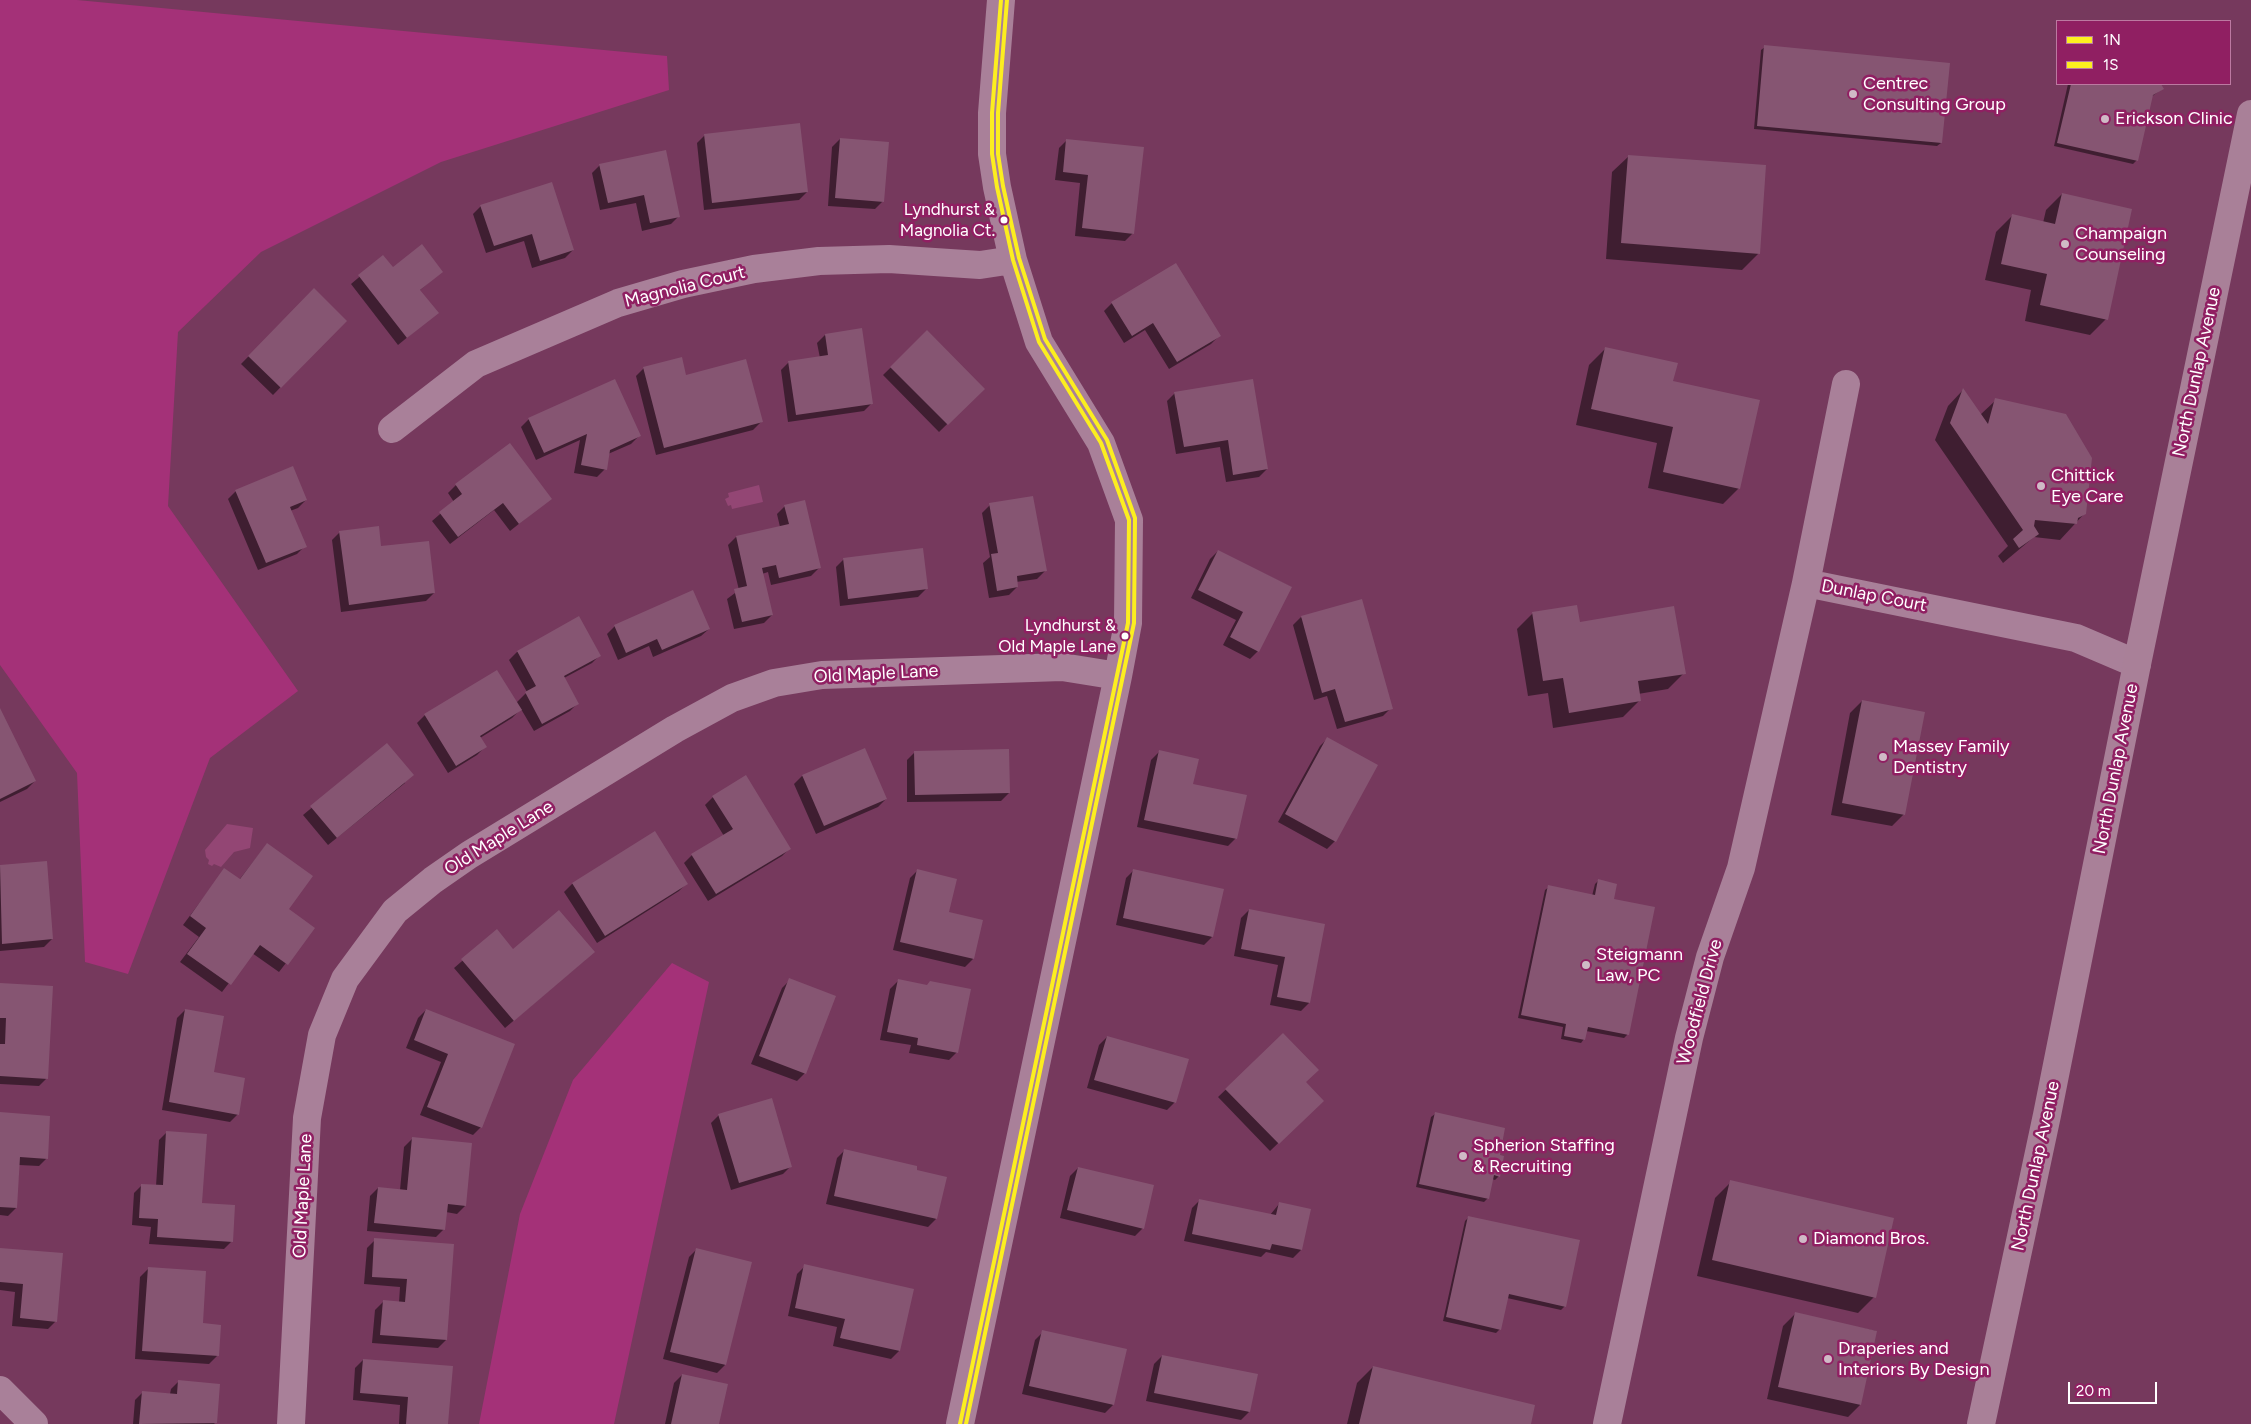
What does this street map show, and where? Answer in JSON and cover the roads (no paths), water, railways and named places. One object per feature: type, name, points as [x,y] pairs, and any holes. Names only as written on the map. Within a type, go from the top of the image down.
[{"type":"main road","name":"North Dunlap Avenue","points":[[1981,1424],[2049,1106],[2137,664],[2251,114]]},
{"type":"street","points":[[960,1424],[1128,623],[1129,520],[1101,443],[1039,342],[1012,260],[992,154],[992,113],[1001,0]]},
{"type":"street","name":"Magnolia Court","points":[[392,430],[476,364],[618,303],[683,284],[754,269],[819,261],[889,259],[980,265],[1012,260]]},
{"type":"street","name":"Dunlap Court","points":[[1846,384],[1806,583],[2076,638],[2137,664]]},
{"type":"street","name":"Woodfield Drive","points":[[1607,1424],[1689,1038],[1710,957],[1741,868],[1806,583]]},
{"type":"street","name":"Old Maple Lane","points":[[291,1424],[307,1118],[322,1035],[345,979],[395,911],[432,880],[469,855],[675,729],[732,698],[774,683],[822,674],[1043,668],[1062,668],[1118,676]]},
{"type":"street","points":[[0,1390],[34,1424]]},
{"type":"place","name":"Centrec Consulting Group","points":[[1853,94]]},
{"type":"place","name":"Erickson Clinic","points":[[2105,119]]},
{"type":"place","name":"Lyndhurst & Magnolia Ct.","points":[[1004,220]]},
{"type":"place","name":"Champaign Counseling","points":[[2065,244]]},
{"type":"place","name":"Chittick Eye Care","points":[[2041,486]]},
{"type":"place","name":"Lyndhurst & Old Maple Lane","points":[[1125,636]]},
{"type":"place","name":"Massey Family Dentistry","points":[[1883,757]]},
{"type":"place","name":"Steigmann Law, PC","points":[[1586,965]]},
{"type":"place","name":"Spherion Staffing & Recruiting","points":[[1463,1156]]},
{"type":"place","name":"Diamond Bros.","points":[[1803,1239]]},
{"type":"place","name":"Draperies and Interiors By Design","points":[[1828,1359]]}]
